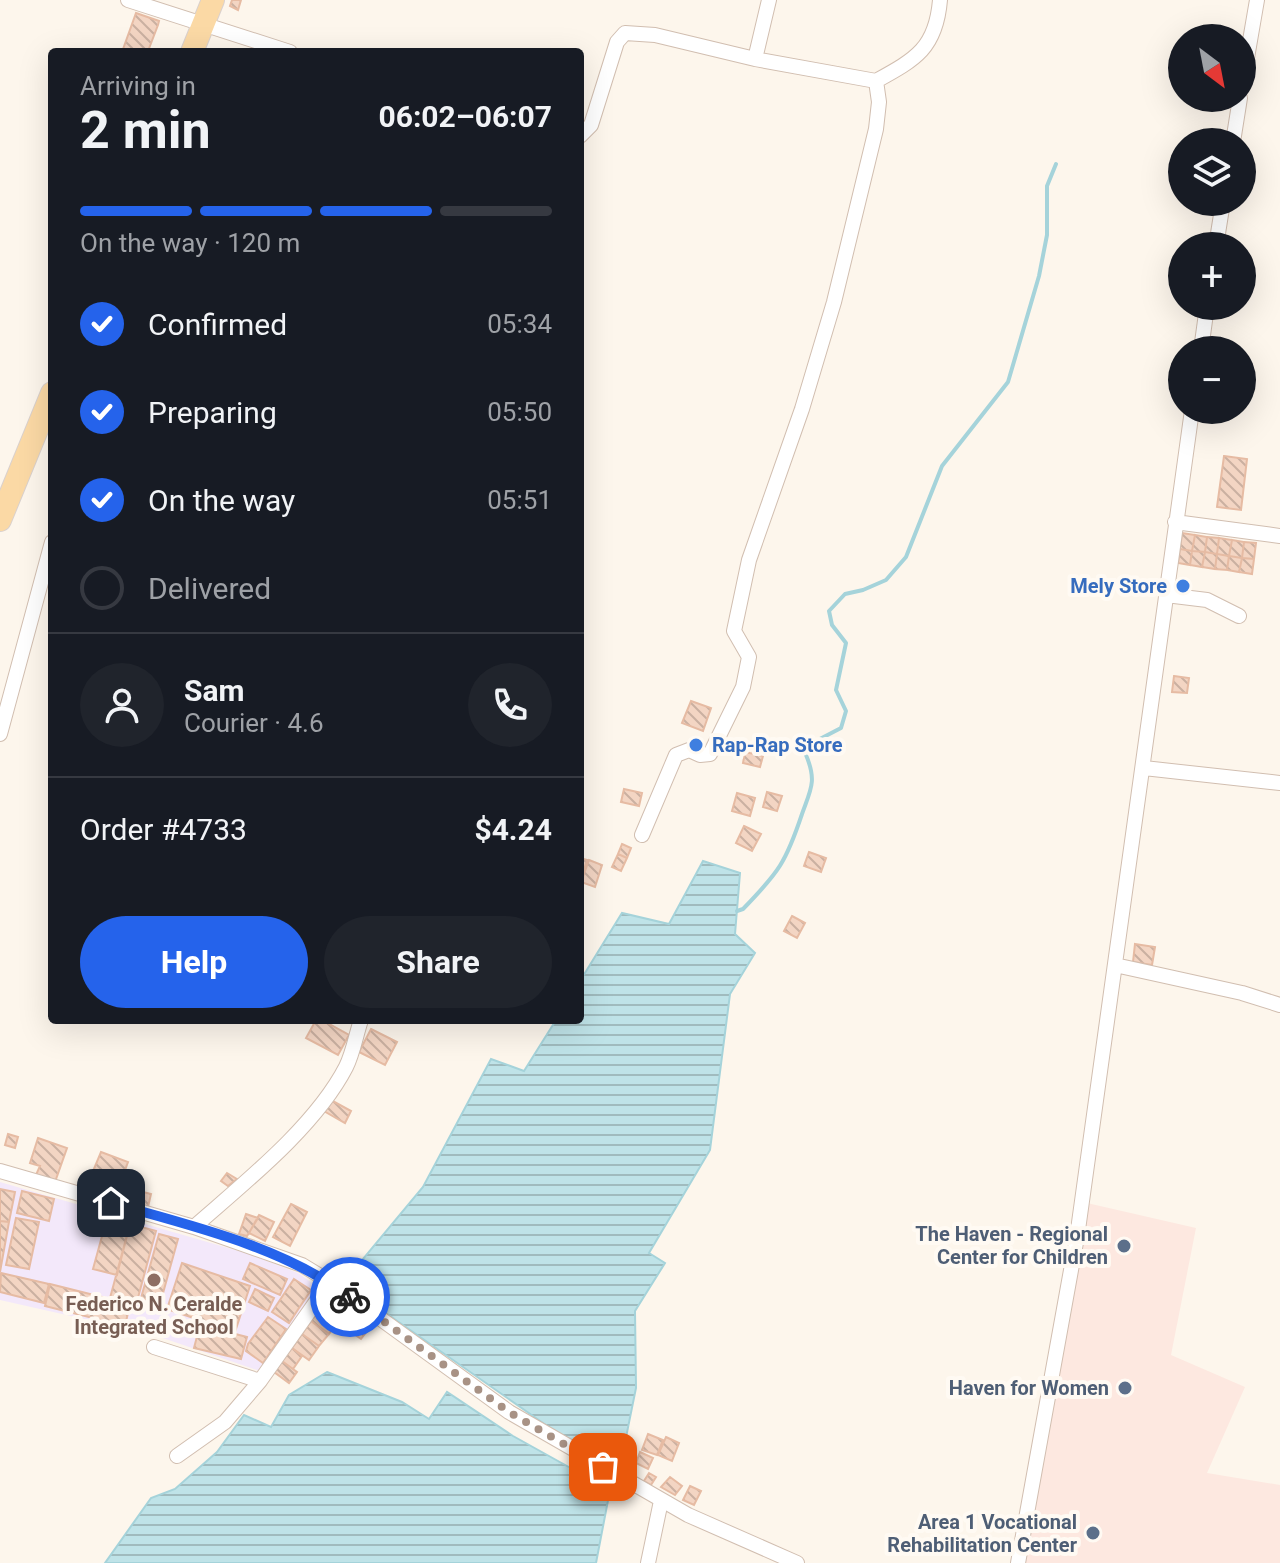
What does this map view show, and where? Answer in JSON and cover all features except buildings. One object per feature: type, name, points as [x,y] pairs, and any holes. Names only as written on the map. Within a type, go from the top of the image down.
[{"type":"main road","points":[[194,48],[213,0]]},
{"type":"main road","points":[[0,520],[48,403]]},
{"type":"street","points":[[128,0],[278,48]]},
{"type":"street","points":[[755,59],[769,0]]},
{"type":"street","points":[[584,132],[591,125],[617,42],[625,33],[655,35],[755,59],[876,81],[928,45],[939,17],[940,0]]},
{"type":"street","points":[[1253,24],[1257,0]]},
{"type":"street","points":[[642,835],[676,755],[689,750],[700,755],[710,754],[743,687],[749,657],[734,631],[749,560],[802,409],[834,302],[876,129],[879,102],[876,81]]},
{"type":"street","points":[[1018,1563],[1077,1237],[1190,424]]},
{"type":"street","points":[[1175,522],[1280,536]]},
{"type":"street","points":[[0,734],[48,557]]},
{"type":"street","points":[[1166,595],[1207,600],[1239,616]]},
{"type":"street","points":[[1144,768],[1280,783]]},
{"type":"street","points":[[1115,965],[1242,993],[1280,1005]]},
{"type":"street","points":[[194,1227],[278,1153],[330,1092],[347,1065],[357,1024]]},
{"type":"street","points":[[0,1171],[194,1227],[302,1265],[509,1412],[661,1501],[797,1563]]},
{"type":"street","points":[[177,1456],[225,1422],[260,1381],[330,1282]]},
{"type":"street","points":[[154,1347],[260,1381]]},
{"type":"street","points":[[648,1563],[661,1501]]},
{"type":"shaded area","name":"Federico N. Ceralde Integrated School","points":[[0,1182],[249,1254],[298,1273],[319,1288],[263,1372],[151,1334],[0,1300]]},
{"type":"shaded area","points":[[1087,1203],[1196,1228],[1171,1355],[1245,1387],[1207,1473],[1280,1485],[1280,1563],[1024,1563]]},
{"type":"water","points":[[703,861],[740,873],[735,934],[755,953],[730,994],[710,1150],[649,1253],[665,1263],[635,1311],[636,1388],[620,1467],[553,1430],[343,1283],[423,1187],[491,1059],[524,1071],[553,1024],[584,1024],[584,975],[622,913],[669,924]]},
{"type":"water","points":[[327,1372],[402,1402],[429,1419],[447,1392],[513,1436],[610,1490],[596,1563],[105,1563],[151,1498],[175,1489],[217,1452],[244,1415],[271,1427],[289,1395]]},
{"type":"waterway","points":[[737,911],[743,909],[765,885],[780,866],[791,844],[812,785],[806,755],[816,741],[841,728],[846,711],[836,690],[846,643],[832,625],[829,611],[845,594],[886,580],[906,557],[942,466],[1008,382],[1039,276],[1047,235],[1047,186],[1056,164]]},
{"type":"way so far","points":[[350,1297],[509,1412],[603,1467]]},
{"type":"place","name":"Mely Store","points":[[1183,586]]},
{"type":"place","name":"Rap-Rap Store","points":[[696,745]]},
{"type":"place","name":"The Haven - Regional Center for Children","points":[[1124,1246]]},
{"type":"place","name":"Federico N. Ceralde Integrated School","points":[[154,1280]]},
{"type":"place","name":"Haven for Women","points":[[1125,1388]]},
{"type":"place","name":"Area 1 Vocational Rehabilitation Center","points":[[1093,1533]]},
{"type":"route","points":[[111,1203],[194,1227],[302,1265],[350,1297]]}]
